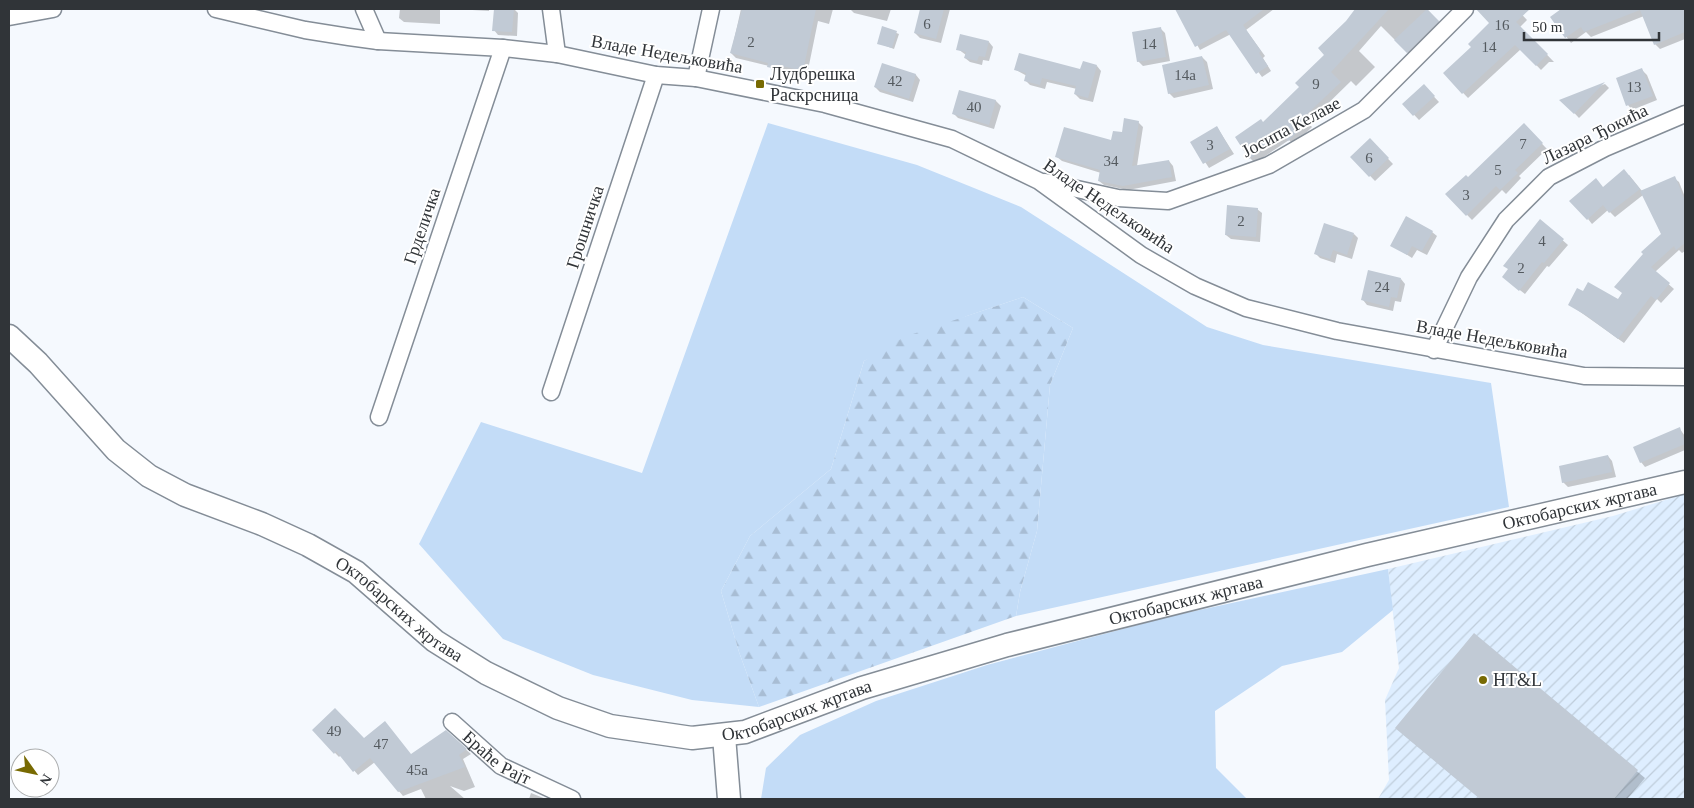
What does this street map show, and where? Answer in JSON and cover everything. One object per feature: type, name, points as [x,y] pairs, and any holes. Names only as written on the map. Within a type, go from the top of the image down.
[{"type":"street","points":[[9,17],[53,9]]},
{"type":"street","name":"Владе Недељковића","points":[[216,9],[305,30],[378,41],[503,48],[557,54],[656,75],[696,78],[825,104],[952,140],[1039,181],[1141,255],[1195,286],[1246,308],[1337,330],[1434,350],[1584,376],[1685,377]]},
{"type":"street","points":[[364,9],[378,41]]},
{"type":"street","points":[[551,9],[557,54]]},
{"type":"street","points":[[696,78],[712,9]]},
{"type":"street","name":"Јосипа Келаве","points":[[1039,181],[1118,198],[1168,202],[1269,166],[1364,110],[1465,9]]},
{"type":"street","name":"Грделичка","points":[[379,417],[503,48]]},
{"type":"street","name":"Грошничка","points":[[551,392],[656,75]]},
{"type":"street","name":"Лазара Ђокића","points":[[1434,350],[1469,277],[1506,220],[1549,176],[1605,148],[1685,114]]},
{"type":"street","name":"Октобарских жртава","points":[[9,336],[38,363],[116,450],[149,476],[185,495],[262,524],[308,545],[356,572],[435,641],[486,673],[558,708],[610,726],[692,738],[724,736],[745,732],[862,688],[1007,646],[1367,555],[1685,482]]},
{"type":"street","name":"Браће Рајт","points":[[452,722],[501,766],[572,799]]},
{"type":"street","points":[[724,736],[728,799]]},
{"type":"shaded area","points":[[1685,494],[1685,799],[1378,799],[1389,780],[1385,700],[1399,668],[1388,569],[1613,516]]},
{"type":"green space","points":[[768,123],[917,165],[1021,207],[1207,327],[1263,345],[1491,383],[1509,507],[1016,616],[1020,592],[1037,531],[1050,385],[1073,328],[1023,297],[967,316],[864,361],[831,469],[750,536],[721,591],[739,652],[759,707],[692,700],[593,675],[503,639],[419,544],[481,422],[642,473]]},
{"type":"green space","points":[[1023,297],[1073,328],[1050,385],[1037,531],[1020,592],[1016,616],[759,707],[739,652],[721,591],[750,536],[831,469],[864,361],[904,337]]},
{"type":"green space","points":[[1388,569],[1393,610],[1342,652],[1282,666],[1215,711],[1216,768],[1247,799],[761,799],[766,768],[800,735],[876,701],[987,665],[1172,616]]},
{"type":"building","points":[[494,9],[514,9],[512,32],[492,31]]},
{"type":"building","points":[[742,9],[816,9],[803,71],[782,66],[781,70],[767,67],[768,63],[730,53]]},
{"type":"building","points":[[920,9],[944,9],[936,39],[914,33]]},
{"type":"building","points":[[1175,9],[1264,9],[1243,25],[1261,51],[1259,53],[1268,66],[1256,74],[1226,30],[1195,47]]},
{"type":"building","points":[[1355,9],[1389,9],[1331,72],[1341,82],[1304,117],[1309,121],[1288,141],[1284,136],[1249,159],[1235,137],[1261,119],[1263,122],[1299,87],[1295,83],[1324,55],[1318,48],[1346,21]]},
{"type":"building","points":[[1427,9],[1439,21],[1407,53],[1394,40]]},
{"type":"building","points":[[1476,9],[1530,9],[1516,22],[1548,54],[1536,66],[1515,45],[1462,94],[1443,73],[1471,47],[1468,44],[1489,23]]},
{"type":"building","points":[[1561,9],[1685,9],[1685,32],[1654,45],[1640,10],[1584,32],[1581,27],[1565,38],[1550,17]]},
{"type":"building","points":[[882,26],[897,31],[892,48],[877,44]]},
{"type":"building","points":[[1161,27],[1166,57],[1137,62],[1132,32]]},
{"type":"building","points":[[960,34],[989,41],[985,57],[979,56],[977,61],[964,58],[966,52],[956,50]]},
{"type":"building","points":[[1019,53],[1080,69],[1083,61],[1097,65],[1088,98],[1074,94],[1076,86],[1042,78],[1040,85],[1024,81],[1026,73],[1014,70]]},
{"type":"building","points":[[1202,56],[1209,85],[1168,94],[1162,65]]},
{"type":"building","points":[[882,63],[916,74],[909,99],[874,87]]},
{"type":"building","points":[[1642,68],[1653,96],[1626,106],[1616,78]]},
{"type":"building","points":[[1605,82],[1574,114],[1559,100]]},
{"type":"building","points":[[1424,84],[1435,96],[1413,116],[1402,104]]},
{"type":"building","points":[[959,90],[996,100],[989,125],[952,114]]},
{"type":"building","points":[[1124,118],[1139,121],[1132,166],[1169,160],[1172,177],[1123,186],[1098,181],[1100,170],[1055,157],[1064,127],[1111,140],[1113,131],[1122,132]]},
{"type":"building","points":[[1524,123],[1543,143],[1515,170],[1518,173],[1500,190],[1496,186],[1466,216],[1445,194],[1466,175],[1468,177]]},
{"type":"building","points":[[1217,126],[1230,149],[1203,164],[1190,142]]},
{"type":"building","points":[[1370,138],[1389,158],[1369,177],[1350,157]]},
{"type":"building","points":[[1624,169],[1640,189],[1609,213],[1603,205],[1587,220],[1569,201],[1596,178],[1603,187]]},
{"type":"building","points":[[1675,176],[1685,201],[1685,243],[1676,250],[1674,246],[1651,267],[1670,283],[1656,300],[1651,296],[1618,339],[1587,316],[1568,305],[1577,288],[1583,291],[1588,282],[1618,299],[1622,293],[1614,287],[1643,254],[1641,252],[1661,234],[1640,191]]},
{"type":"building","points":[[1227,205],[1258,208],[1256,237],[1225,235]]},
{"type":"building","points":[[1406,216],[1433,231],[1422,251],[1412,246],[1407,255],[1390,246]]},
{"type":"building","points":[[1540,219],[1564,239],[1544,263],[1542,262],[1519,291],[1502,277],[1508,269],[1503,266]]},
{"type":"building","points":[[1324,223],[1354,233],[1347,255],[1333,250],[1330,259],[1314,254]]},
{"type":"building","points":[[1368,270],[1401,278],[1397,298],[1391,297],[1389,307],[1361,300]]},
{"type":"building","points":[[1680,427],[1685,444],[1640,463],[1633,447]]},
{"type":"building","points":[[1608,455],[1612,472],[1562,483],[1559,466]]},
{"type":"building","name":"HT&L","points":[[1474,633],[1638,770],[1614,799],[1480,799],[1395,728]]},
{"type":"building","points":[[335,708],[364,738],[385,721],[411,754],[446,730],[467,749],[459,755],[465,767],[398,792],[370,758],[353,772],[336,751],[334,754],[312,730]]},
{"type":"place","name":"Лудбрешка Раскрсница","points":[[760,84]]},
{"type":"place","name":"HT&L","points":[[1483,680]]}]
